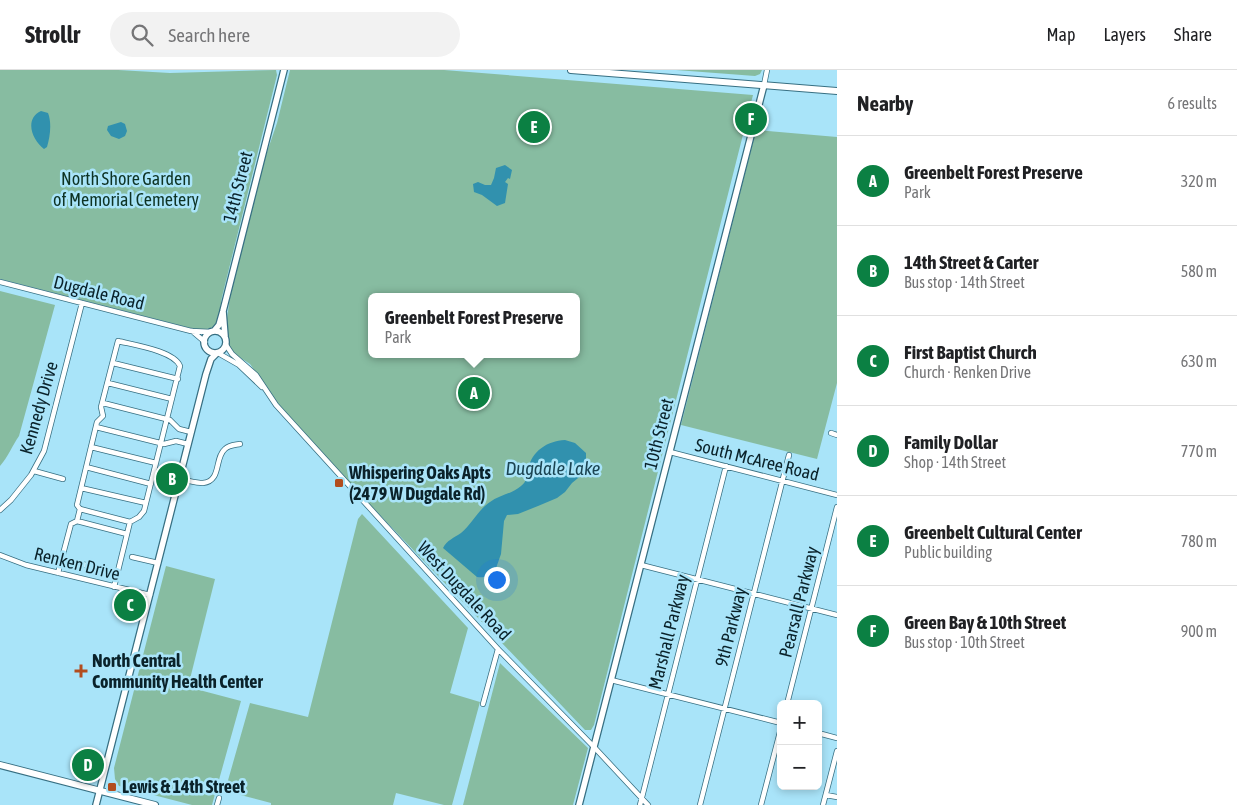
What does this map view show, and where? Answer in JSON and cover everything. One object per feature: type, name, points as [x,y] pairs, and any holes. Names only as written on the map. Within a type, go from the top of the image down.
[{"type":"main road","points":[[571,70],[837,90]]},
{"type":"main road","points":[[0,765],[155,805]]},
{"type":"street","name":"14th Street","points":[[213,332],[218,325],[223,311],[284,70]]},
{"type":"street","name":"10th Street","points":[[579,805],[767,70]]},
{"type":"street","name":"Dugdale Road","points":[[0,282],[191,331]]},
{"type":"street","name":"Kennedy Drive","points":[[0,510],[11,500],[34,471],[48,438],[82,303]]},
{"type":"street","name":"14th Street","points":[[223,311],[225,337]]},
{"type":"street","points":[[191,331],[220,332],[225,337],[226,345],[232,354],[256,375],[266,391]]},
{"type":"street","points":[[191,331],[211,352],[218,353],[239,365],[266,391]]},
{"type":"street","points":[[206,374],[207,336],[213,332]]},
{"type":"street","points":[[77,521],[80,509],[77,503],[96,427],[103,416],[102,403],[118,341],[173,357],[180,366],[178,379],[146,503],[142,514],[130,522],[114,587]]},
{"type":"street","points":[[96,805],[206,374],[211,359],[223,350],[226,345]]},
{"type":"street","points":[[113,363],[178,379]]},
{"type":"street","points":[[108,383],[172,399]]},
{"type":"street","name":"West Dugdale Road","points":[[266,391],[276,405],[498,649],[648,805]]},
{"type":"street","points":[[102,403],[167,419],[174,422],[179,429],[191,432]]},
{"type":"street","points":[[96,427],[161,444],[176,441],[188,444]]},
{"type":"street","points":[[831,433],[837,435]]},
{"type":"street","points":[[179,479],[197,483],[208,482],[214,476],[223,451],[230,446],[240,444]]},
{"type":"street","points":[[91,447],[156,463]]},
{"type":"street","name":"South McAree Road","points":[[670,452],[837,495]]},
{"type":"street","name":"9th Parkway","points":[[700,805],[789,455]]},
{"type":"street","name":"Marshall Parkway","points":[[640,805],[726,466]]},
{"type":"street","points":[[86,467],[151,484]]},
{"type":"street","points":[[34,471],[64,479]]},
{"type":"street","points":[[81,488],[146,503]]},
{"type":"street","name":"Pearsall Parkway","points":[[788,700],[837,507]]},
{"type":"street","points":[[80,509],[130,522]]},
{"type":"street","points":[[58,573],[71,524],[77,521],[127,534]]},
{"type":"street","name":"Renken Drive","points":[[0,555],[18,563],[150,595]]},
{"type":"street","points":[[132,557],[158,563]]},
{"type":"street","points":[[62,559],[118,573]]},
{"type":"street","points":[[641,565],[837,615]]},
{"type":"street","points":[[483,704],[498,649]]},
{"type":"street","points":[[611,680],[777,722]]},
{"type":"street","points":[[822,734],[837,738]]},
{"type":"street","points":[[761,805],[777,743]]},
{"type":"street","points":[[823,805],[837,751]]},
{"type":"street","points":[[826,794],[837,797]]},
{"type":"street","points":[[217,805],[219,798]]},
{"type":"green space","name":"North Shore Garden of Memorial Cemetery","points":[[0,70],[118,70],[170,73],[276,70],[277,75],[216,325],[212,328],[198,330],[0,279]]},
{"type":"green space","points":[[290,70],[444,70],[753,95],[594,725],[591,730],[585,730],[292,423],[250,364],[233,353],[228,344],[226,325],[230,297],[266,155],[277,123]]},
{"type":"green space","points":[[676,70],[762,70],[760,74],[755,76]]},
{"type":"green space","points":[[756,130],[837,137],[837,383],[817,459],[681,425]]},
{"type":"green space","points":[[0,291],[55,305],[19,436],[0,466]]},
{"type":"green space","points":[[362,514],[468,628],[450,693],[480,702],[452,805],[444,805],[396,793],[393,805],[271,805],[271,803],[225,791],[250,703],[308,717],[358,519]]},
{"type":"green space","points":[[166,566],[215,579],[188,687],[241,701],[212,805],[192,805],[119,786],[115,779],[114,768]]},
{"type":"green space","points":[[500,663],[588,748],[573,805],[463,805]]},
{"type":"water","points":[[41,111],[48,113],[50,121],[49,139],[47,147],[44,149],[33,135],[31,124],[36,115]]},
{"type":"water","points":[[121,122],[125,124],[127,131],[125,136],[119,139],[111,136],[107,130],[108,126]]},
{"type":"water","points":[[505,165],[512,170],[510,179],[508,178],[505,182],[508,184],[505,203],[497,206],[482,195],[474,192],[473,184],[478,182],[491,185],[496,168]]},
{"type":"water","name":"Dugdale Lake","points":[[565,440],[575,443],[586,453],[586,468],[583,474],[557,498],[518,514],[507,515],[504,521],[501,554],[495,571],[492,571],[485,577],[477,577],[443,548],[465,529],[486,505],[514,491],[524,483],[530,463],[541,448],[552,442]]},
{"type":"place","name":"Green Bay & 10th Street","points":[[751,119]]},
{"type":"place","name":"Greenbelt Cultural Center","points":[[534,127]]},
{"type":"place","name":"Greenbelt Forest Preserve","points":[[474,393]]},
{"type":"place","name":"14th Street & Carter","points":[[172,479]]},
{"type":"place","name":"Whispering Oaks Apts (2479 W Dugdale Rd)","points":[[339,483]]},
{"type":"place","name":"First Baptist Church","points":[[130,605]]},
{"type":"place","name":"North Central Community Health Center","points":[[81,671]]},
{"type":"place","name":"Family Dollar","points":[[88,765]]},
{"type":"place","name":"Lewis & 14th Street","points":[[112,787]]}]
